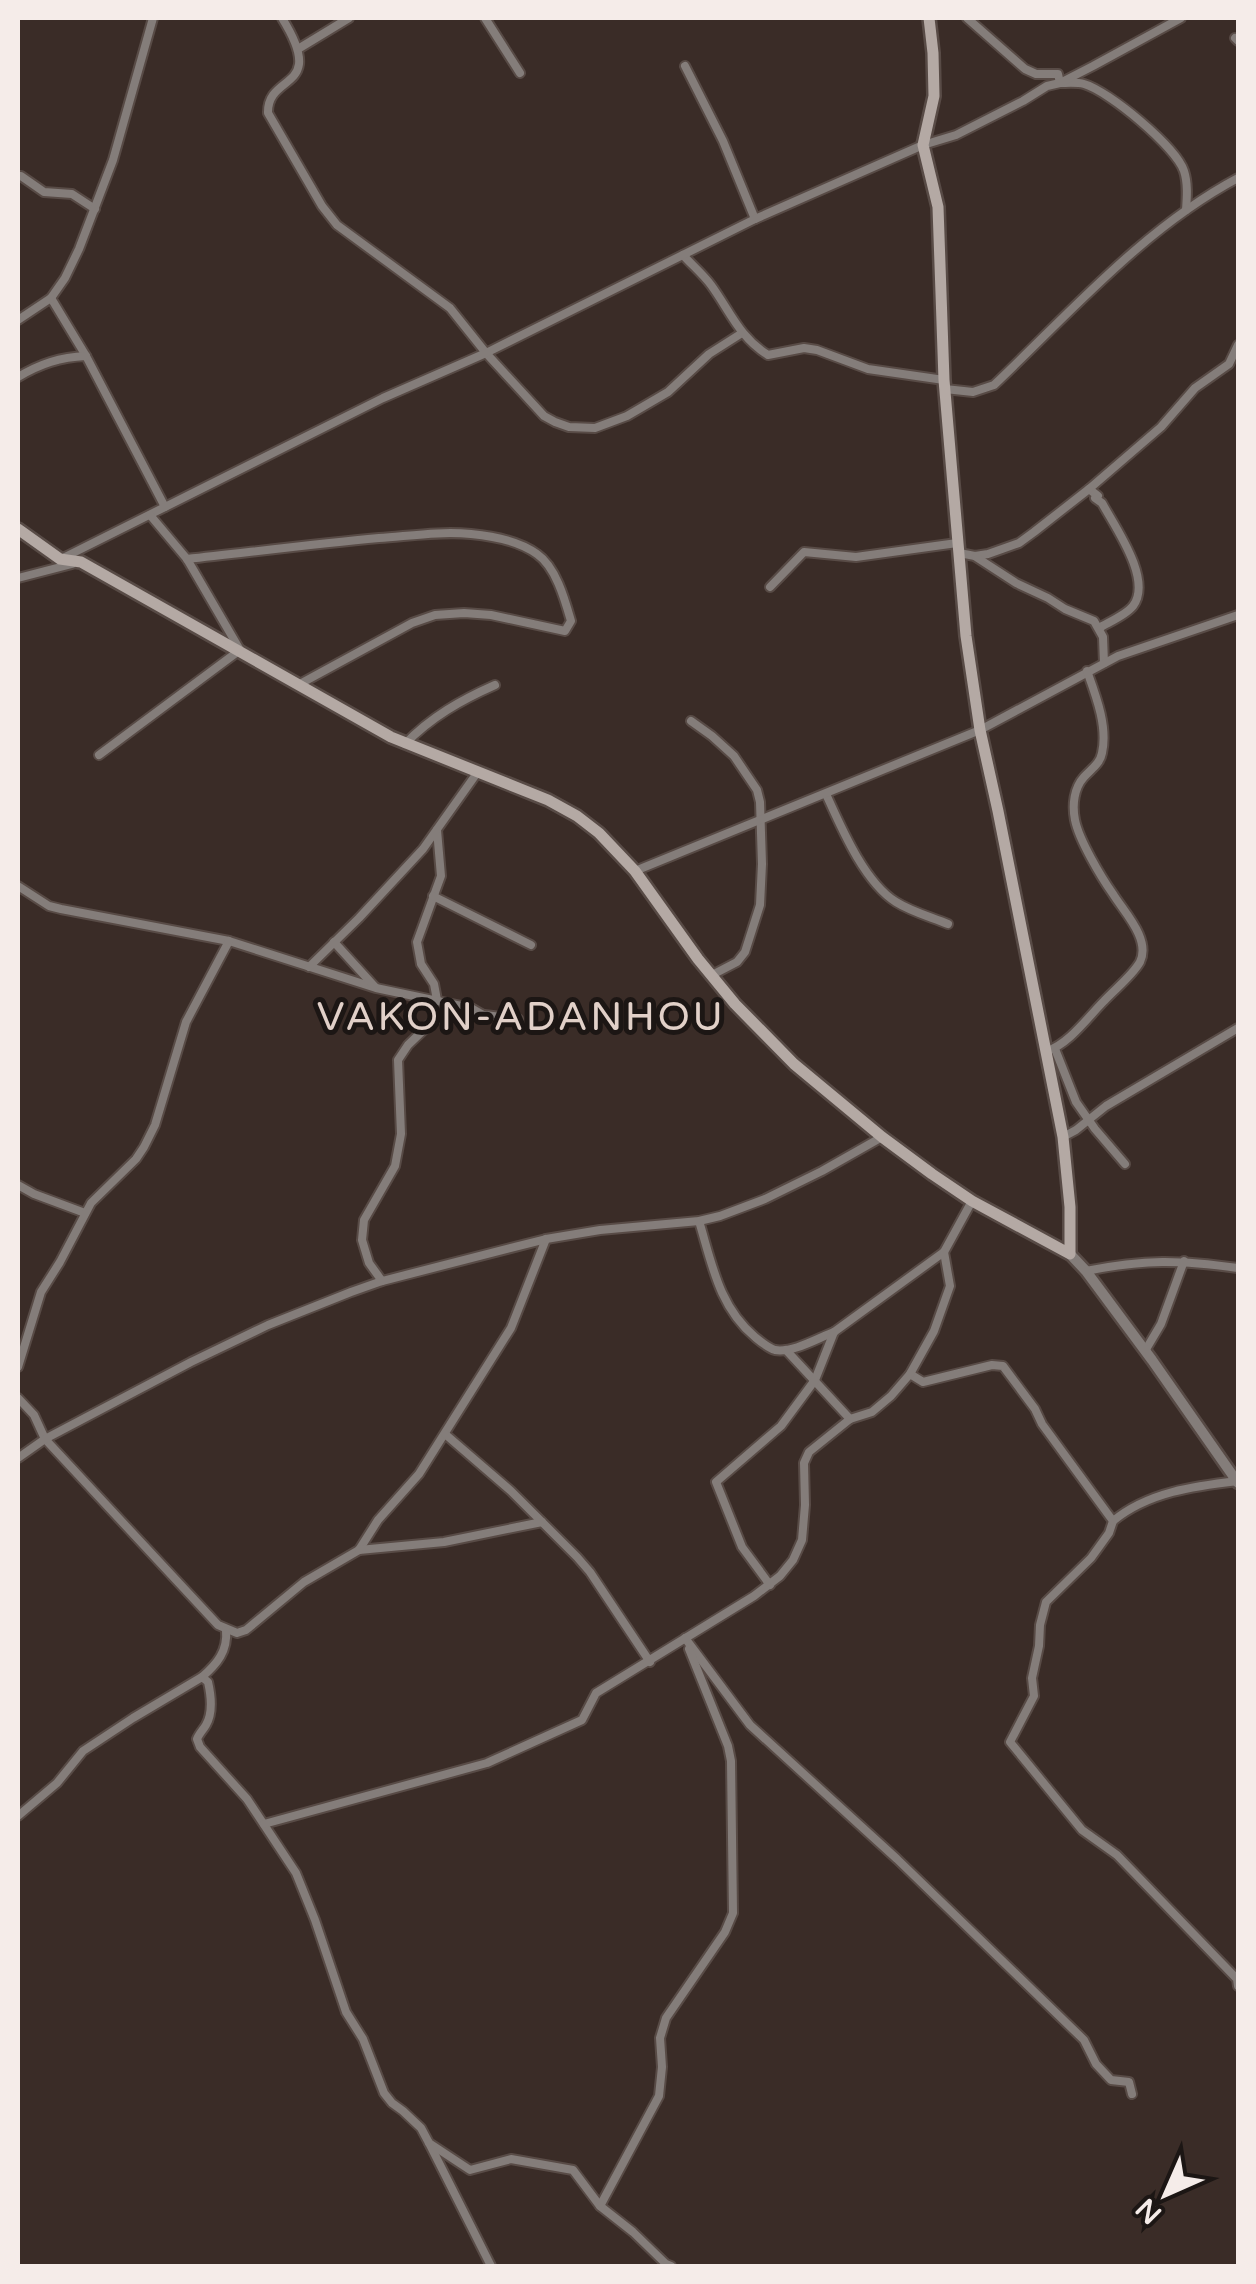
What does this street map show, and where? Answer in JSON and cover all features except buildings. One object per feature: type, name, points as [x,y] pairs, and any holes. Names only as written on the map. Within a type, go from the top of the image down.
[{"type":"main road","points":[[18,528],[60,559],[81,562],[405,744],[548,800],[576,816],[599,833],[635,871],[712,975],[758,1030],[794,1064],[882,1137],[972,1202],[1070,1254],[1070,1208],[1051,1050],[980,730],[966,636],[944,385],[938,207],[923,145],[934,96],[930,18]]},
{"type":"street","points":[[19,322],[51,298],[65,278],[117,146],[153,18]]},
{"type":"street","points":[[282,18],[295,39],[300,56],[298,70],[270,99],[268,113],[322,206],[337,225],[450,308],[544,416],[569,428],[582,429],[628,416],[661,396],[720,345],[742,332]]},
{"type":"street","points":[[298,49],[349,18]]},
{"type":"street","points":[[485,18],[520,72]]},
{"type":"street","points":[[966,18],[1025,70],[1058,74],[1060,83]]},
{"type":"street","points":[[60,559],[683,254],[923,145],[956,134],[1181,18]]},
{"type":"street","points":[[684,66],[722,141],[755,220]]},
{"type":"street","points":[[1060,83],[1084,84],[1104,94],[1132,113],[1178,158],[1187,189],[1186,210]]},
{"type":"street","points":[[18,176],[44,192],[72,194],[95,209]]},
{"type":"street","points":[[683,254],[711,285],[742,332],[768,355],[804,348],[817,350],[868,370],[972,392],[994,384],[1100,283],[1186,210],[1238,178]]},
{"type":"street","points":[[51,298],[165,507]]},
{"type":"street","points":[[975,556],[1019,543],[1089,489],[1161,427],[1195,388],[1228,364],[1238,345]]},
{"type":"street","points":[[18,377],[52,361],[86,356]]},
{"type":"street","points":[[1089,489],[1098,496],[1095,498],[1102,503],[1136,566],[1139,592],[1132,608],[1099,628]]},
{"type":"street","points":[[98,755],[240,650],[187,559],[150,514]]},
{"type":"street","points":[[187,559],[341,542],[475,534],[522,545],[541,556],[566,602],[571,621],[565,631],[491,615],[434,615],[298,685]]},
{"type":"street","points":[[770,587],[804,552],[856,556],[958,548],[1066,610],[1094,621],[1105,647],[1104,663]]},
{"type":"street","points":[[18,578],[81,562]]},
{"type":"street","points":[[635,871],[980,730],[1104,663],[1238,615]]},
{"type":"street","points":[[1087,672],[1102,722],[1102,755],[1076,788],[1075,822],[1112,894],[1131,920],[1143,951],[1139,964],[1051,1050],[1088,1120],[1125,1164]]},
{"type":"street","points":[[405,744],[440,714],[495,686]]},
{"type":"street","points":[[692,721],[734,756],[757,790],[760,802],[760,906],[746,952],[712,975]]},
{"type":"street","points":[[309,967],[423,850],[476,773]]},
{"type":"street","points":[[826,794],[856,855],[881,891],[897,903],[948,924]]},
{"type":"street","points":[[437,830],[441,876],[417,942],[437,1000]]},
{"type":"street","points":[[18,886],[48,906],[62,910],[229,941],[376,988],[471,1008],[483,1015]]},
{"type":"street","points":[[433,896],[531,945]]},
{"type":"street","points":[[18,1368],[41,1292],[85,1213],[144,1147],[186,1022],[229,941]]},
{"type":"street","points":[[334,942],[376,988]]},
{"type":"street","points":[[382,1281],[369,1262],[362,1240],[364,1220],[395,1166],[402,1134],[398,1060],[434,1020],[444,1016],[518,1019]]},
{"type":"street","points":[[1063,1136],[1238,1028]]},
{"type":"street","points":[[18,1458],[45,1439],[191,1362],[268,1325],[382,1281],[546,1238],[720,1216],[846,1159],[882,1137]]},
{"type":"street","points":[[18,1185],[85,1213]]},
{"type":"street","points":[[699,1220],[722,1295],[740,1324],[772,1350],[786,1350],[834,1332],[944,1252],[972,1202]]},
{"type":"street","points":[[359,1550],[378,1520],[419,1474],[511,1328],[546,1238]]},
{"type":"street","points":[[264,1824],[487,1763],[582,1720],[596,1693],[780,1576],[802,1540],[804,1463],[810,1452],[850,1419],[872,1412],[910,1374],[934,1332],[950,1286],[944,1252]]},
{"type":"street","points":[[1070,1254],[1238,1482],[1197,1486],[1156,1497],[1129,1508],[1114,1520],[1090,1558],[1046,1602],[1032,1678],[1034,1696],[1010,1742],[1082,1830],[1117,1855],[1214,1955],[1238,1986]]},
{"type":"street","points":[[1086,1271],[1127,1263],[1184,1261],[1238,1268]]},
{"type":"street","points":[[1145,1351],[1161,1324],[1184,1261]]},
{"type":"street","points":[[770,1584],[742,1547],[716,1482],[781,1426],[815,1380],[834,1332]]},
{"type":"street","points":[[786,1350],[850,1419]]},
{"type":"street","points":[[910,1374],[924,1382],[992,1364],[1003,1366],[1114,1520]]},
{"type":"street","points":[[18,1398],[34,1414],[45,1439],[218,1626],[237,1633],[246,1630],[304,1582],[359,1550],[444,1542],[542,1522]]},
{"type":"street","points":[[445,1434],[511,1492],[590,1572],[650,1662]]},
{"type":"street","points":[[18,1816],[56,1783],[83,1751],[215,1666],[228,1641],[226,1630]]},
{"type":"street","points":[[685,1638],[750,1725],[934,1894],[1084,2040],[1096,2064],[1111,2080],[1129,2082],[1132,2094]]},
{"type":"street","points":[[600,2206],[658,2096],[660,2038],[666,2018],[725,1932],[732,1913],[731,1761],[685,1638]]},
{"type":"street","points":[[202,1677],[208,1682],[210,1713],[197,1739],[200,1748],[247,1799],[296,1873],[346,2012],[362,2039],[384,2093],[421,2128],[491,2266]]},
{"type":"street","points":[[429,2143],[470,2170],[510,2160],[573,2170],[600,2206],[668,2266]]},
{"type":"district","name":"VAKON-ADANHOU","points":[[521,1016]]}]
